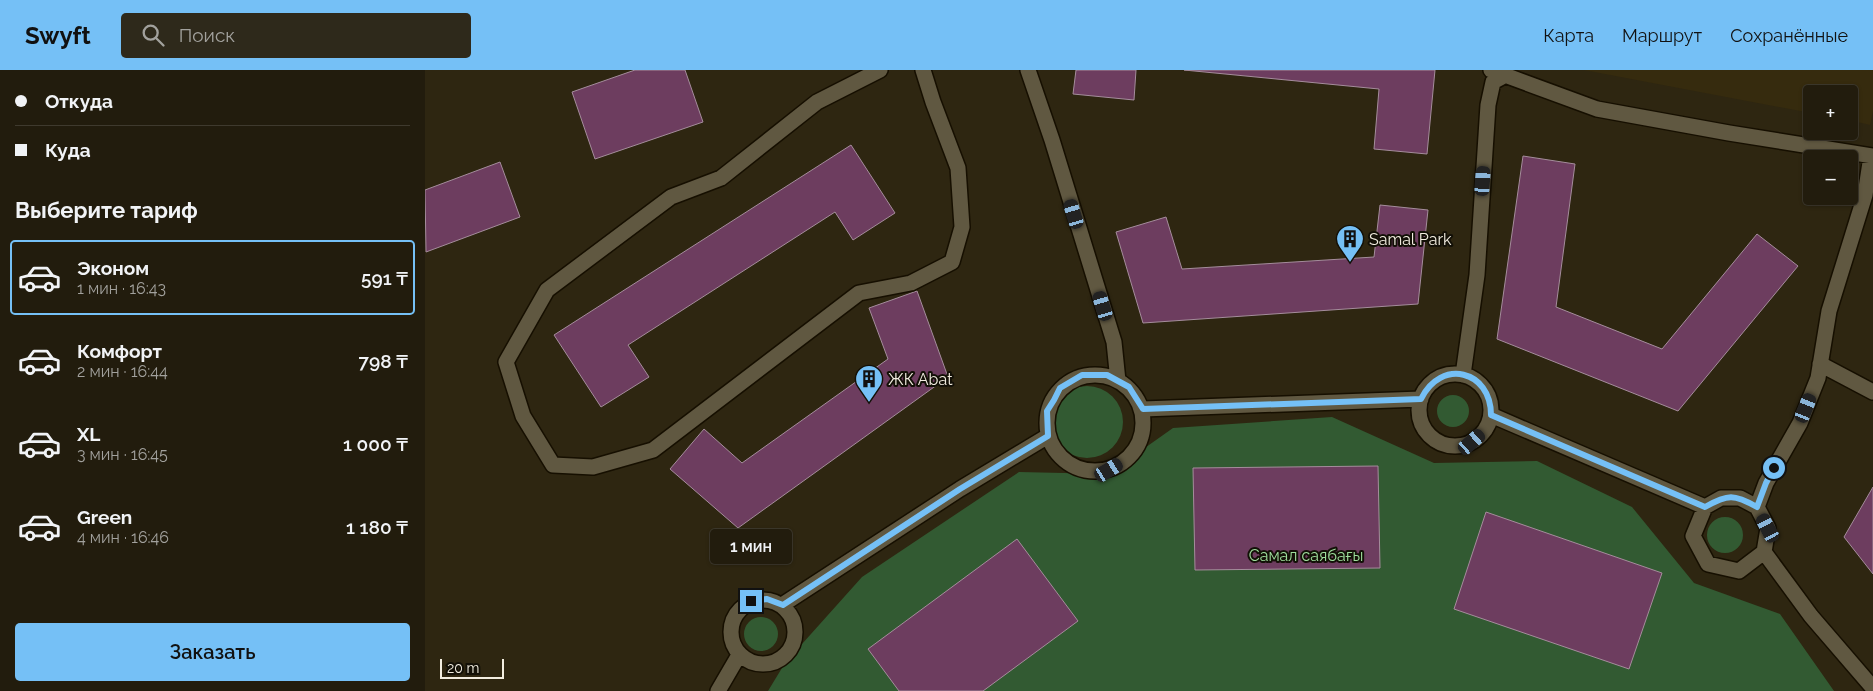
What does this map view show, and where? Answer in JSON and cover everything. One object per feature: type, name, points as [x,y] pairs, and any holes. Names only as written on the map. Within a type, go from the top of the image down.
[{"type":"street","points":[[880,70],[817,102],[721,178],[671,197],[547,290],[506,362],[523,416],[553,465],[593,467],[653,450],[859,292],[911,283],[952,262],[962,227],[958,168],[923,70]]},
{"type":"street","points":[[1028,70],[1052,140],[1114,342],[1118,381]]},
{"type":"street","points":[[1463,374],[1477,275],[1488,105],[1493,82],[1500,72],[1597,110],[1872,156],[1865,195],[1829,311],[1818,378],[1800,423],[1766,483],[1757,507]]},
{"type":"street","points":[[1820,364],[1873,392]]},
{"type":"street","points":[[1463,374],[1473,378],[1488,394],[1491,404],[1491,415],[1484,431],[1472,442],[1456,446],[1439,442],[1427,431],[1420,416],[1421,399],[1426,389],[1442,376],[1463,374]]},
{"type":"street","points":[[1082,375],[1107,375],[1129,387],[1143,409],[1143,435],[1131,457],[1109,470],[1083,471],[1061,458],[1048,436],[1047,411],[1060,388],[1082,375]]},
{"type":"street","points":[[1143,409],[1421,399]]},
{"type":"street","points":[[1491,415],[1705,507]]},
{"type":"street","points":[[783,605],[960,489],[1048,436]]},
{"type":"street","points":[[1721,498],[1740,498],[1757,507],[1768,528],[1764,552],[1739,571],[1708,564],[1693,536],[1705,507],[1721,498]]},
{"type":"street","points":[[1764,552],[1811,616],[1873,688]]},
{"type":"street","points":[[767,599],[783,605],[793,620],[795,637],[788,654],[773,664],[755,664],[739,655],[731,641],[731,625],[738,610],[751,601],[767,599]]},
{"type":"street","points":[[718,691],[739,655]]},
{"type":"shaded area","points":[[1584,70],[1873,70],[1873,111],[1870,125],[1858,122],[1858,85],[1803,85],[1803,111]]},
{"type":"green space","points":[[1094,386],[1113,396],[1121,408],[1123,422],[1121,436],[1113,448],[1101,456],[1080,458],[1061,448],[1053,436],[1051,415],[1061,396],[1073,388]]},
{"type":"green space","points":[[1453,395],[1459,396],[1464,400],[1468,405],[1468,417],[1464,422],[1459,426],[1453,427],[1447,426],[1442,422],[1438,417],[1437,411],[1438,405],[1442,400],[1447,396]]},
{"type":"green space","name":"Самал саябағы","points":[[1332,417],[1434,463],[1537,461],[1632,507],[1694,583],[1780,614],[1834,691],[768,691],[785,663],[862,577],[1019,472],[1108,474],[1173,428]]},
{"type":"green space","points":[[1725,517],[1737,523],[1743,535],[1737,547],[1725,553],[1713,547],[1707,535],[1713,523]]},
{"type":"green space","points":[[761,617],[768,618],[773,622],[777,627],[777,641],[773,646],[768,650],[761,651],[754,650],[749,646],[745,641],[744,634],[745,627],[749,622],[754,618]]},
{"type":"building","points":[[635,70],[685,70],[703,122],[595,159],[572,92]]},
{"type":"building","points":[[1076,70],[1136,70],[1134,100],[1073,94]]},
{"type":"building","points":[[1184,70],[1435,70],[1427,154],[1374,149],[1379,89]]},
{"type":"building","points":[[851,145],[895,213],[853,240],[835,212],[628,345],[649,377],[601,407],[554,335]]},
{"type":"building","points":[[1523,156],[1575,164],[1556,307],[1662,349],[1757,234],[1798,266],[1678,411],[1497,339]]},
{"type":"building","points":[[500,162],[520,217],[426,252],[425,190]]},
{"type":"building","name":"Samal Park","points":[[1380,205],[1428,210],[1418,304],[1143,323],[1116,232],[1166,217],[1182,269],[1374,257]]},
{"type":"building","name":"ЖК Abat","points":[[917,291],[948,377],[738,528],[670,469],[704,429],[742,463],[888,359],[869,308]]},
{"type":"building","points":[[1378,466],[1380,568],[1195,570],[1193,468]]},
{"type":"building","points":[[1873,487],[1873,574],[1844,537]]},
{"type":"building","points":[[1486,512],[1662,573],[1629,669],[1454,609]]},
{"type":"building","points":[[1017,539],[1078,621],[983,691],[899,691],[868,649]]},
{"type":"place","name":"Samal Park","points":[[1350,263]]},
{"type":"place","name":"ЖК Abat","points":[[869,403]]},
{"type":"route","points":[[751,601],[767,599],[783,605],[960,489],[1048,436],[1047,411],[1060,388],[1082,375],[1107,375],[1129,387],[1143,409],[1421,399],[1426,389],[1442,376],[1463,374],[1473,378],[1488,394],[1491,404],[1491,415],[1705,507],[1721,498],[1740,498],[1757,507],[1774,468]]}]
